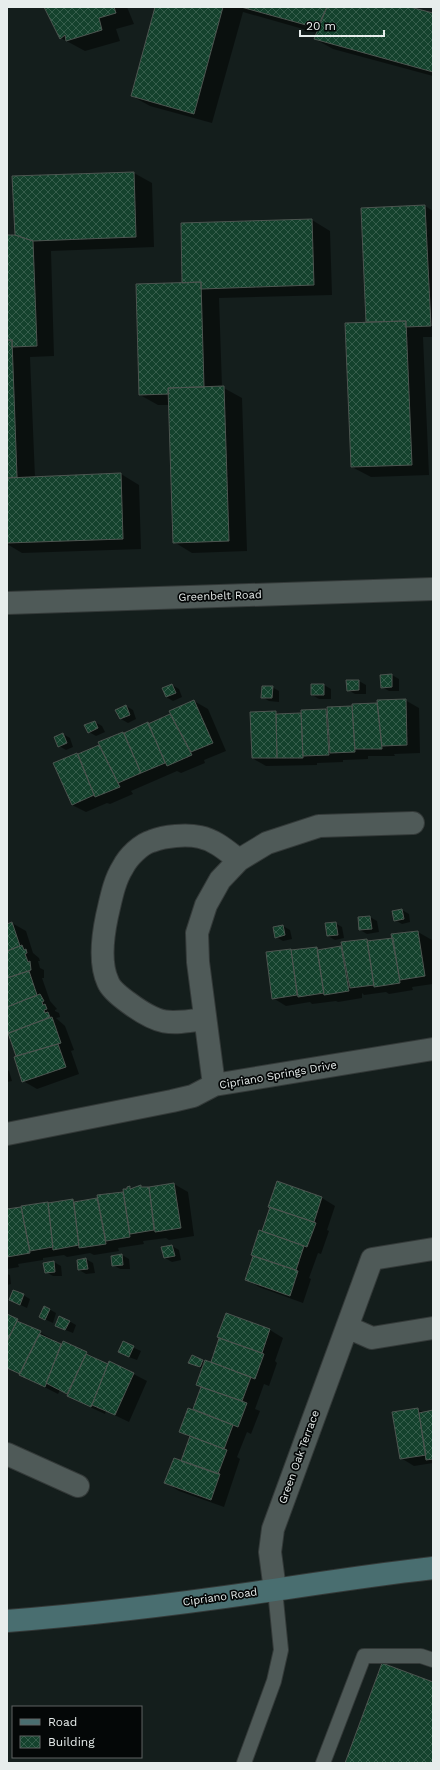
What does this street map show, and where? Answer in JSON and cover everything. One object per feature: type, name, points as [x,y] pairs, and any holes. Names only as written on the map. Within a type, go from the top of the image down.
[{"type":"street","name":"Greenbelt Road","points":[[7,603],[433,589]]},
{"type":"street","points":[[214,1086],[198,962],[197,933],[206,905],[220,880],[239,860],[267,842],[319,826],[413,824]]},
{"type":"street","points":[[205,1019],[176,1023],[156,1020],[139,1011],[122,998],[108,983],[104,965],[106,923],[115,885],[123,866],[136,851],[151,841],[179,836],[201,837],[219,844],[239,860]]},
{"type":"street","name":"Cipriano Springs Drive","points":[[7,1134],[172,1101],[193,1096],[214,1086],[433,1049]]},
{"type":"street","name":"Green Oak Terrace","points":[[275,1590],[270,1552],[273,1529],[372,1259],[433,1249]]},
{"type":"street","points":[[347,1327],[372,1338],[433,1328]]},
{"type":"street","points":[[7,1454],[78,1486]]},
{"type":"street","name":"Cipriano Road","points":[[7,1621],[142,1608],[275,1590],[376,1574],[433,1568]]},
{"type":"lane","points":[[244,1763],[274,1681],[281,1650],[275,1590]]},
{"type":"lane","points":[[323,1763],[364,1656],[421,1656],[433,1660]]},
{"type":"building","points":[[44,7],[114,7],[116,13],[99,18],[102,30],[66,41],[65,35],[60,39]]},
{"type":"building","points":[[155,7],[223,7],[194,114],[131,96]]},
{"type":"building","points":[[241,7],[327,7],[317,28]]},
{"type":"building","points":[[327,7],[410,7],[433,13],[433,72],[314,39]]},
{"type":"building","points":[[134,172],[136,237],[33,241],[15,235],[12,176]]},
{"type":"building","points":[[425,205],[431,326],[405,327],[406,321],[366,322],[361,208]]},
{"type":"building","points":[[312,219],[314,285],[201,289],[201,282],[182,283],[181,223]]},
{"type":"building","points":[[7,235],[15,235],[33,241],[37,346],[12,347],[12,340],[7,340]]},
{"type":"building","points":[[201,282],[204,387],[168,388],[169,394],[139,395],[136,284]]},
{"type":"building","points":[[406,321],[412,465],[351,467],[345,323]]},
{"type":"building","points":[[7,340],[12,340],[17,477],[7,478]]},
{"type":"building","points":[[224,386],[229,541],[173,543],[168,388]]},
{"type":"building","points":[[121,473],[123,539],[7,543],[7,478]]},
{"type":"building","points":[[392,674],[392,687],[381,688],[380,675]]},
{"type":"building","points":[[346,680],[359,680],[359,690],[347,691]]},
{"type":"building","points":[[172,684],[176,693],[166,697],[162,688]]},
{"type":"building","points":[[311,684],[324,684],[324,695],[311,695]]},
{"type":"building","points":[[262,686],[273,686],[272,698],[261,698]]},
{"type":"building","points":[[406,699],[407,745],[382,746],[377,700]]},
{"type":"building","points":[[194,700],[213,743],[191,752],[169,711]]},
{"type":"building","points":[[377,703],[382,749],[355,749],[352,704]]},
{"type":"building","points":[[126,705],[130,715],[120,719],[115,710]]},
{"type":"building","points":[[352,706],[355,752],[330,753],[327,707]]},
{"type":"building","points":[[326,709],[329,755],[303,756],[301,710]]},
{"type":"building","points":[[276,711],[277,758],[252,758],[250,712]]},
{"type":"building","points":[[301,713],[303,758],[277,758],[276,714]]},
{"type":"building","points":[[170,714],[192,755],[167,766],[148,724]]},
{"type":"building","points":[[95,721],[98,728],[88,733],[84,725]]},
{"type":"building","points":[[148,722],[165,763],[141,773],[124,733]]},
{"type":"building","points":[[123,732],[141,773],[118,783],[98,742]]},
{"type":"building","points":[[63,733],[67,743],[58,747],[54,737]]},
{"type":"building","points":[[99,745],[120,787],[95,797],[78,754]]},
{"type":"building","points":[[77,753],[94,795],[72,805],[53,763]]},
{"type":"building","points":[[402,909],[404,919],[394,921],[392,911]]},
{"type":"building","points":[[370,916],[372,929],[359,930],[358,917]]},
{"type":"building","points":[[12,922],[20,946],[7,951],[7,924]]},
{"type":"building","points":[[336,922],[338,935],[327,936],[325,923]]},
{"type":"building","points":[[283,925],[285,935],[275,938],[273,927]]},
{"type":"building","points":[[418,931],[425,976],[400,980],[391,934]]},
{"type":"building","points":[[393,938],[400,983],[374,987],[367,941]]},
{"type":"building","points":[[367,939],[374,985],[350,988],[341,942]]},
{"type":"building","points":[[22,945],[24,950],[26,949],[27,953],[25,954],[28,962],[30,961],[31,970],[7,978],[7,951]]},
{"type":"building","points":[[341,946],[349,991],[324,995],[317,950]]},
{"type":"building","points":[[317,947],[324,993],[298,997],[291,950]]},
{"type":"building","points":[[291,949],[297,995],[272,999],[266,952]]},
{"type":"building","points":[[29,971],[37,995],[7,1007],[7,978]]},
{"type":"building","points":[[40,994],[44,1001],[42,1002],[43,1005],[45,1004],[47,1009],[44,1010],[45,1013],[48,1012],[50,1017],[7,1034],[7,1007]]},
{"type":"building","points":[[52,1017],[61,1043],[16,1056],[8,1033]]},
{"type":"building","points":[[58,1044],[66,1067],[22,1082],[14,1057]]},
{"type":"building","points":[[277,1181],[322,1197],[314,1222],[268,1207]]},
{"type":"building","points":[[174,1183],[181,1228],[155,1232],[149,1187]]},
{"type":"building","points":[[141,1185],[141,1187],[149,1187],[154,1230],[130,1234],[123,1189],[127,1189],[127,1187],[130,1186],[130,1189]]},
{"type":"building","points":[[123,1192],[130,1237],[106,1241],[97,1195]]},
{"type":"building","points":[[97,1198],[106,1244],[79,1248],[74,1202]]},
{"type":"building","points":[[73,1199],[79,1245],[53,1250],[48,1203]]},
{"type":"building","points":[[48,1202],[53,1247],[30,1251],[21,1206]]},
{"type":"building","points":[[21,1207],[30,1253],[7,1257],[7,1209]]},
{"type":"building","points":[[270,1207],[316,1223],[307,1247],[262,1231]]},
{"type":"building","points":[[259,1230],[304,1246],[296,1270],[251,1255]]},
{"type":"building","points":[[172,1245],[175,1256],[164,1258],[161,1247]]},
{"type":"building","points":[[122,1254],[123,1265],[112,1266],[111,1256]]},
{"type":"building","points":[[253,1256],[298,1271],[290,1296],[245,1280]]},
{"type":"building","points":[[86,1258],[88,1269],[78,1270],[77,1260]]},
{"type":"building","points":[[54,1261],[55,1272],[45,1273],[43,1263]]},
{"type":"building","points":[[13,1290],[24,1294],[20,1305],[9,1300]]},
{"type":"building","points":[[44,1306],[50,1309],[45,1320],[39,1317]]},
{"type":"building","points":[[226,1313],[270,1329],[262,1353],[217,1337]]},
{"type":"building","points":[[7,1314],[18,1319],[7,1342]]},
{"type":"building","points":[[59,1316],[70,1321],[65,1330],[55,1326]]},
{"type":"building","points":[[17,1321],[41,1331],[20,1374],[7,1368],[7,1341]]},
{"type":"building","points":[[39,1334],[61,1344],[45,1387],[19,1375]]},
{"type":"building","points":[[219,1338],[264,1354],[255,1379],[211,1362]]},
{"type":"building","points":[[63,1341],[87,1352],[67,1394],[46,1383]]},
{"type":"building","points":[[123,1341],[134,1346],[129,1357],[118,1352]]},
{"type":"building","points":[[86,1354],[108,1364],[91,1407],[67,1396]]},
{"type":"building","points":[[192,1355],[203,1360],[200,1367],[188,1363]]},
{"type":"building","points":[[205,1360],[251,1377],[242,1401],[196,1385]]},
{"type":"building","points":[[109,1361],[134,1373],[115,1415],[92,1405]]},
{"type":"building","points":[[201,1387],[247,1403],[238,1427],[193,1409]]},
{"type":"building","points":[[188,1408],[233,1425],[224,1449],[179,1432]]},
{"type":"building","points":[[418,1408],[426,1455],[400,1459],[392,1412]]},
{"type":"building","points":[[433,1410],[433,1459],[426,1460],[419,1413]]},
{"type":"building","points":[[190,1436],[227,1450],[218,1474],[181,1461]]},
{"type":"building","points":[[174,1458],[220,1474],[211,1500],[164,1483]]},
{"type":"building","points":[[382,1663],[433,1682],[433,1763],[345,1763]]}]
